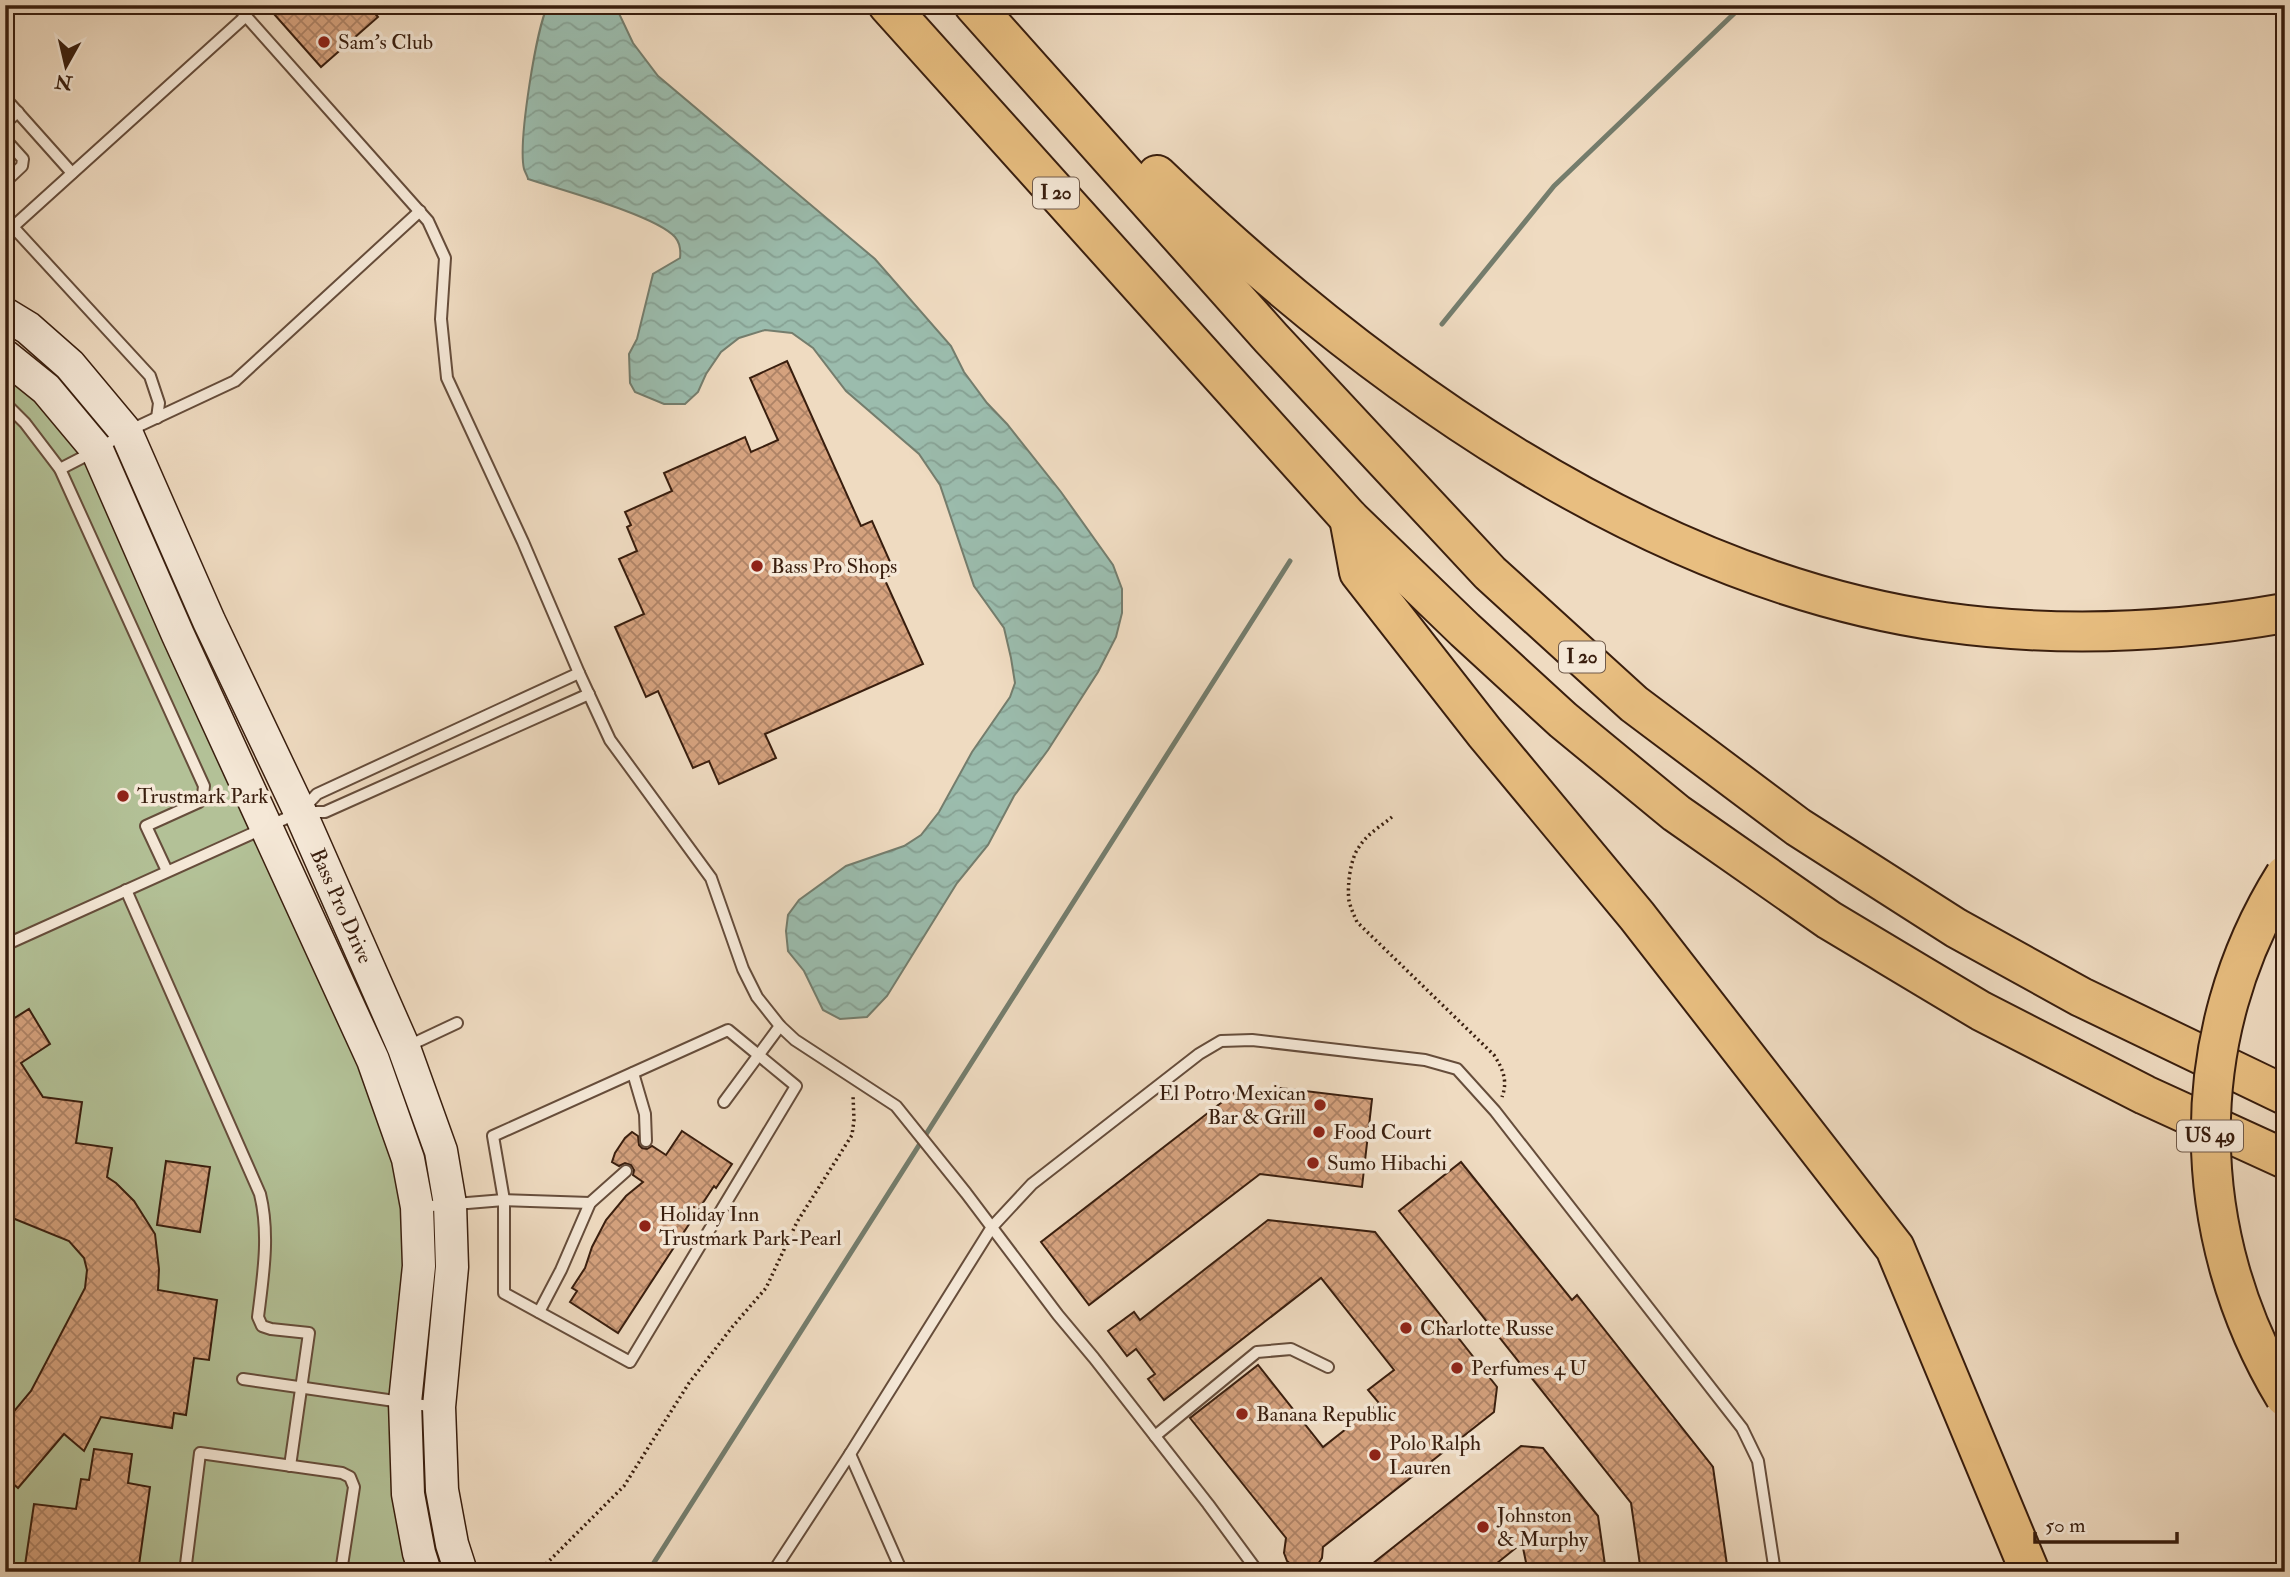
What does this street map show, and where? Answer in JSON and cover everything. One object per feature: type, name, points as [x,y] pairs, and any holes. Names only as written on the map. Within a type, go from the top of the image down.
[{"type":"highway","name":"I 20","points":[[888,5],[1349,518],[1465,630],[1573,728],[1676,813],[1829,920],[1993,1017],[2145,1095],[2285,1159]]},
{"type":"highway","name":"I 20","points":[[974,5],[1271,338],[1490,573],[1634,705],[1798,827],[1956,929],[2081,997],[2285,1095]]},
{"type":"highway","points":[[1014,50],[1150,168],[1262,272],[1363,352],[1523,461],[1669,540],[1800,590],[1893,613],[1968,625],[2046,631],[2125,631],[2209,625],[2285,613]]},
{"type":"highway","points":[[1349,518],[1359,572],[1485,733],[1637,916],[1895,1248],[2030,1572]]},
{"type":"highway","name":"US 49","points":[[2285,875],[2252,938],[2226,1012],[2216,1063],[2210,1141],[2217,1217],[2228,1268],[2255,1341],[2285,1397]]},
{"type":"street","name":"Bass Pro Drive","points":[[5,314],[29,328],[69,365],[126,432],[209,621],[300,812],[388,1054],[416,1207],[419,1266],[405,1402],[408,1493],[425,1572]]},
{"type":"street","name":"Bass Pro Drive","points":[[5,356],[46,389],[97,450],[183,647],[267,827],[441,1151],[450,1204],[452,1266],[439,1407],[442,1490],[452,1544],[461,1572]]},
{"type":"lane","points":[[236,5],[428,221],[445,258],[441,319],[447,378],[610,740],[711,878],[743,969],[758,998],[795,1040],[896,1106],[1258,1572]]},
{"type":"lane","points":[[157,418],[159,403],[149,376],[9,230],[246,16]]},
{"type":"lane","points":[[5,98],[72,173]]},
{"type":"lane","points":[[5,123],[19,112]]},
{"type":"lane","points":[[5,139],[23,159],[22,166],[5,182]]},
{"type":"lane","points":[[60,469],[126,432],[235,381],[420,211]]},
{"type":"lane","points":[[5,403],[25,423],[60,469],[204,786],[199,802],[146,826],[167,871]]},
{"type":"lane","points":[[5,945],[300,812],[317,794],[579,673]]},
{"type":"lane","points":[[300,812],[325,812],[589,694]]},
{"type":"lane","points":[[126,890],[260,1194],[264,1212],[265,1251],[258,1317],[262,1326],[271,1329],[309,1333],[290,1466]]},
{"type":"lane","points":[[388,1054],[457,1023]]},
{"type":"lane","points":[[724,1102],[780,1026]]},
{"type":"lane","points":[[728,1030],[796,1086],[630,1362],[504,1293],[504,1200],[494,1136],[633,1073],[728,1030]]},
{"type":"lane","points":[[773,1572],[992,1227],[1032,1184],[1199,1054],[1221,1041],[1252,1040],[1425,1060],[1457,1069],[1495,1111],[1742,1428],[1758,1461],[1774,1572]]},
{"type":"lane","points":[[633,1073],[645,1114],[646,1141]]},
{"type":"lane","points":[[539,1312],[590,1203],[626,1171]]},
{"type":"lane","points":[[416,1207],[504,1200],[590,1203]]},
{"type":"lane","points":[[1155,1436],[1257,1352],[1291,1349],[1328,1367]]},
{"type":"lane","points":[[243,1379],[439,1407]]},
{"type":"lane","points":[[185,1572],[200,1453],[342,1472],[350,1477],[354,1487],[341,1572]]},
{"type":"lane","points":[[850,1454],[902,1572]]},
{"type":"path","points":[[1392,817],[1369,835],[1357,849],[1349,897],[1351,908],[1357,922],[1494,1055],[1502,1068],[1506,1083],[1495,1111]]},
{"type":"path","points":[[538,1572],[624,1486],[689,1383],[766,1288],[797,1222],[852,1135],[855,1120],[853,1095],[857,1079]]},
{"type":"shaded area","name":"Trustmark Park","points":[[5,370],[56,419],[96,477],[385,1115],[402,1167],[415,1572],[5,1572]]},
{"type":"water","points":[[548,5],[615,5],[633,43],[658,76],[875,259],[951,346],[964,372],[987,403],[1061,492],[1113,565],[1122,589],[1122,613],[1116,637],[1098,672],[1048,750],[1014,796],[988,845],[957,883],[887,996],[867,1017],[840,1019],[823,1010],[804,971],[788,951],[788,915],[799,900],[846,866],[904,846],[921,835],[939,812],[972,752],[1010,697],[1015,683],[1004,628],[974,586],[940,485],[919,454],[846,391],[813,348],[792,333],[765,330],[739,338],[721,352],[698,392],[685,404],[664,404],[635,392],[630,383],[629,354],[637,339],[653,274],[680,258],[680,247],[675,237],[648,220],[528,179],[523,155],[526,112],[538,37]]},
{"type":"building","name":"Sam's Club","points":[[266,5],[368,5],[378,17],[321,67]]},
{"type":"building","name":"Bass Pro Shops","points":[[787,361],[861,526],[872,521],[895,573],[884,578],[923,664],[765,734],[776,758],[719,784],[709,761],[693,768],[658,691],[646,697],[615,627],[644,614],[619,559],[637,551],[627,527],[631,525],[625,512],[672,491],[664,473],[745,437],[751,452],[778,440],[750,378]]},
{"type":"building","points":[[29,1009],[50,1044],[21,1063],[43,1097],[82,1102],[76,1143],[112,1148],[107,1177],[134,1201],[155,1234],[159,1269],[158,1290],[217,1300],[209,1360],[194,1358],[186,1415],[174,1413],[172,1428],[101,1417],[84,1451],[64,1434],[18,1488],[5,1477],[5,1422],[31,1391],[85,1288],[87,1270],[84,1258],[69,1241],[5,1215],[5,1024]]},
{"type":"building","points":[[1280,1088],[1372,1099],[1362,1187],[1260,1174],[1089,1305],[1041,1242],[1235,1092],[1279,1097]]},
{"type":"building","name":"Holiday Inn Trustmark Park-Pearl","points":[[682,1131],[732,1164],[716,1188],[714,1186],[618,1333],[570,1302],[577,1291],[572,1288],[585,1268],[606,1220],[626,1196],[643,1182],[633,1175],[631,1165],[625,1163],[619,1166],[612,1162],[625,1138],[632,1132],[638,1136],[642,1148],[652,1146],[666,1155]]},
{"type":"building","points":[[166,1161],[210,1167],[200,1232],[157,1225]]},
{"type":"building","points":[[1461,1162],[1572,1300],[1577,1295],[1713,1467],[1728,1572],[1641,1572],[1631,1503],[1399,1211]]},
{"type":"building","points":[[1268,1220],[1375,1232],[1497,1387],[1494,1412],[1323,1547],[1322,1558],[1318,1564],[1305,1571],[1298,1570],[1287,1561],[1284,1553],[1286,1538],[1190,1418],[1258,1365],[1323,1447],[1379,1403],[1368,1390],[1394,1370],[1321,1278],[1164,1400],[1148,1379],[1155,1374],[1136,1349],[1127,1356],[1108,1331],[1134,1312],[1140,1320]]},
{"type":"building","points":[[1521,1446],[1543,1448],[1598,1516],[1606,1572],[1528,1572],[1522,1543],[1486,1572],[1362,1572]]},
{"type":"building","points":[[94,1449],[132,1454],[128,1483],[150,1487],[138,1572],[24,1572],[34,1504],[76,1509],[81,1479],[89,1480]]},
{"type":"waterway","points":[[1442,324],[1554,186],[1743,5]]},
{"type":"waterway","points":[[648,1572],[1290,561]]},
{"type":"place","name":"Sam's Club","points":[[324,42]]},
{"type":"place","name":"Bass Pro Shops","points":[[757,566]]},
{"type":"place","name":"Trustmark Park","points":[[123,796]]},
{"type":"place","name":"El Potro Mexican Bar & Grill","points":[[1320,1105]]},
{"type":"place","name":"Food Court","points":[[1319,1132]]},
{"type":"place","name":"Sumo Hibachi","points":[[1313,1163]]},
{"type":"place","name":"Holiday Inn Trustmark Park-Pearl","points":[[645,1226]]},
{"type":"place","name":"Charlotte Russe","points":[[1406,1328]]},
{"type":"place","name":"Perfumes 4 U","points":[[1457,1368]]},
{"type":"place","name":"Banana Republic","points":[[1242,1414]]},
{"type":"place","name":"Polo Ralph Lauren","points":[[1375,1455]]},
{"type":"place","name":"Johnston & Murphy","points":[[1483,1527]]}]
